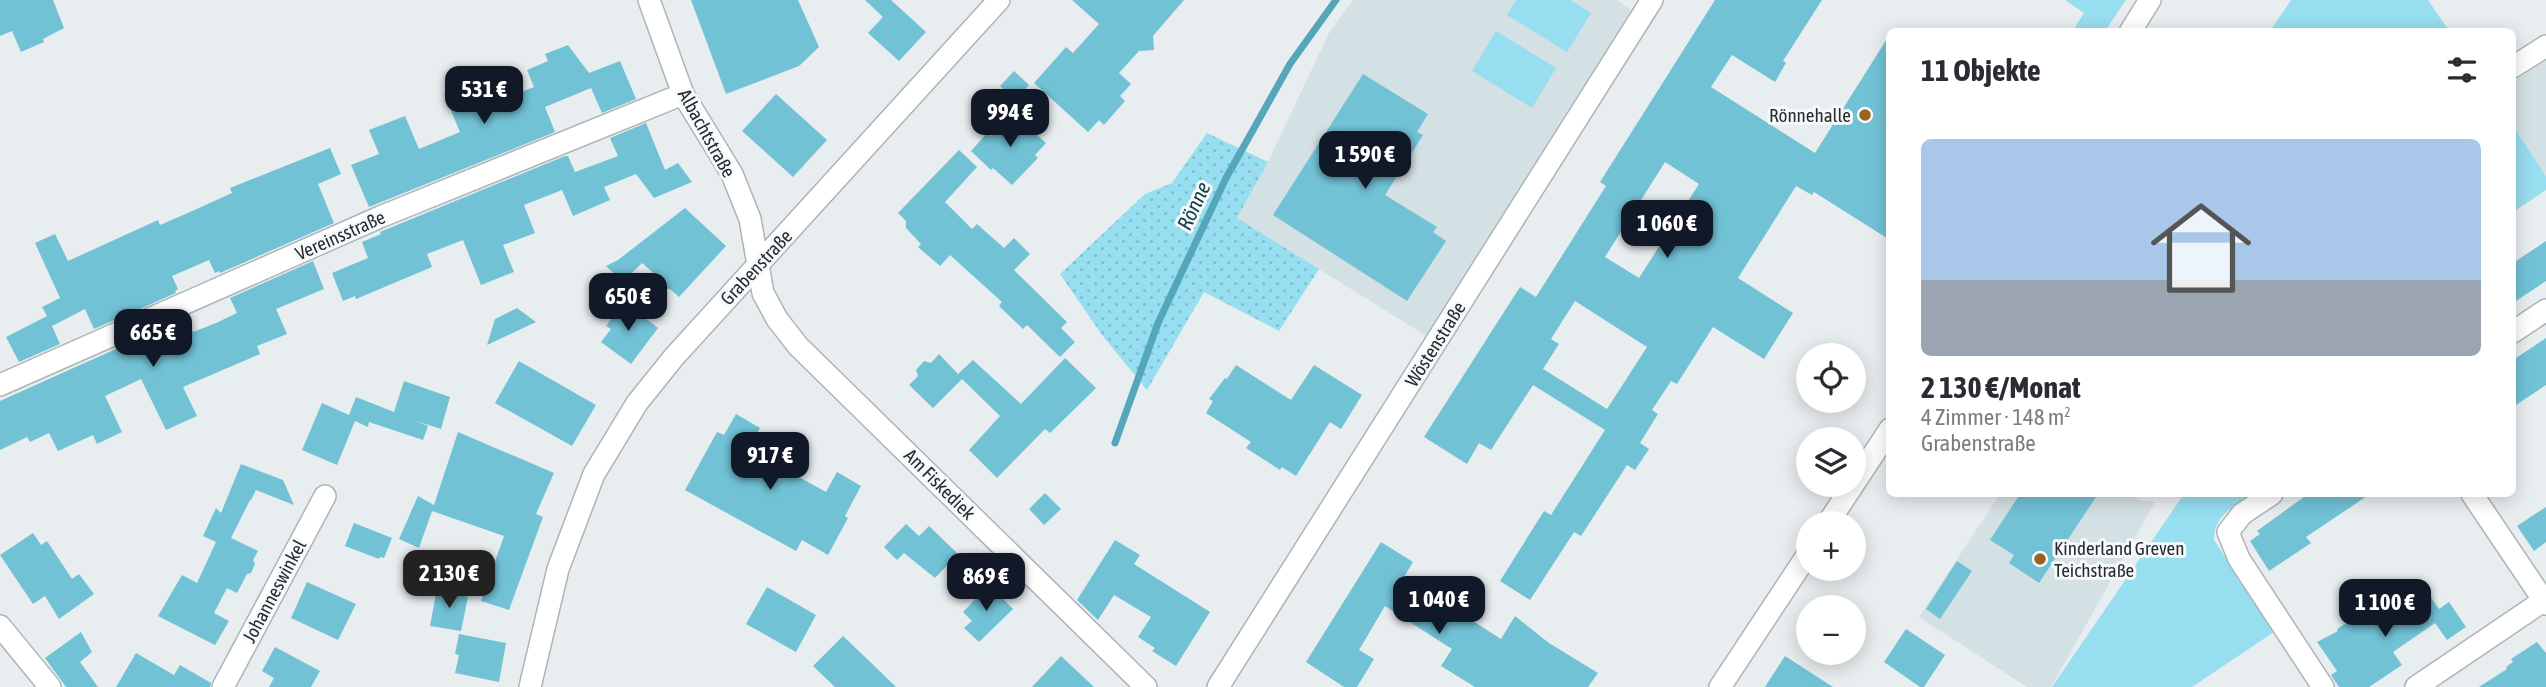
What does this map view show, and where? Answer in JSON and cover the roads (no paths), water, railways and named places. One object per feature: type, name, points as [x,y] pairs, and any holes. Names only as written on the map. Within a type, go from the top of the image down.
[{"type":"street","name":"Albachtstraße","points":[[649,0],[683,93],[732,174],[750,219],[757,267]]},
{"type":"street","name":"Grabenstraße","points":[[530,687],[558,569],[594,474],[637,403],[674,357],[999,0]]},
{"type":"street","name":"Wöstenstraße","points":[[1217,687],[1652,0]]},
{"type":"street","points":[[2132,28],[2150,0]]},
{"type":"street","points":[[2516,65],[2546,46]]},
{"type":"street","name":"Vereinsstraße","points":[[0,385],[380,217],[683,93]]},
{"type":"street","name":"Am Fiskediek","points":[[757,267],[763,293],[777,319],[799,346],[1146,687]]},
{"type":"street","points":[[2516,330],[2546,310]]},
{"type":"street","points":[[1836,511],[1886,435]]},
{"type":"street","name":"Johanneswinkel","points":[[223,687],[325,496]]},
{"type":"street","points":[[2268,497],[2242,514],[2228,532],[2239,559],[2323,687]]},
{"type":"street","points":[[2416,687],[2545,601],[2474,497]]},
{"type":"street","points":[[1720,687],[1796,572]]},
{"type":"street","points":[[0,626],[50,687]]},
{"type":"waterway","name":"Rönne","points":[[1115,443],[1158,323],[1226,178],[1290,64],[1336,0]]},
{"type":"place","name":"Rönnehalle","points":[[1865,115]]},
{"type":"place","name":"Kinderland Greven Teichstraße","points":[[2040,559]]}]
